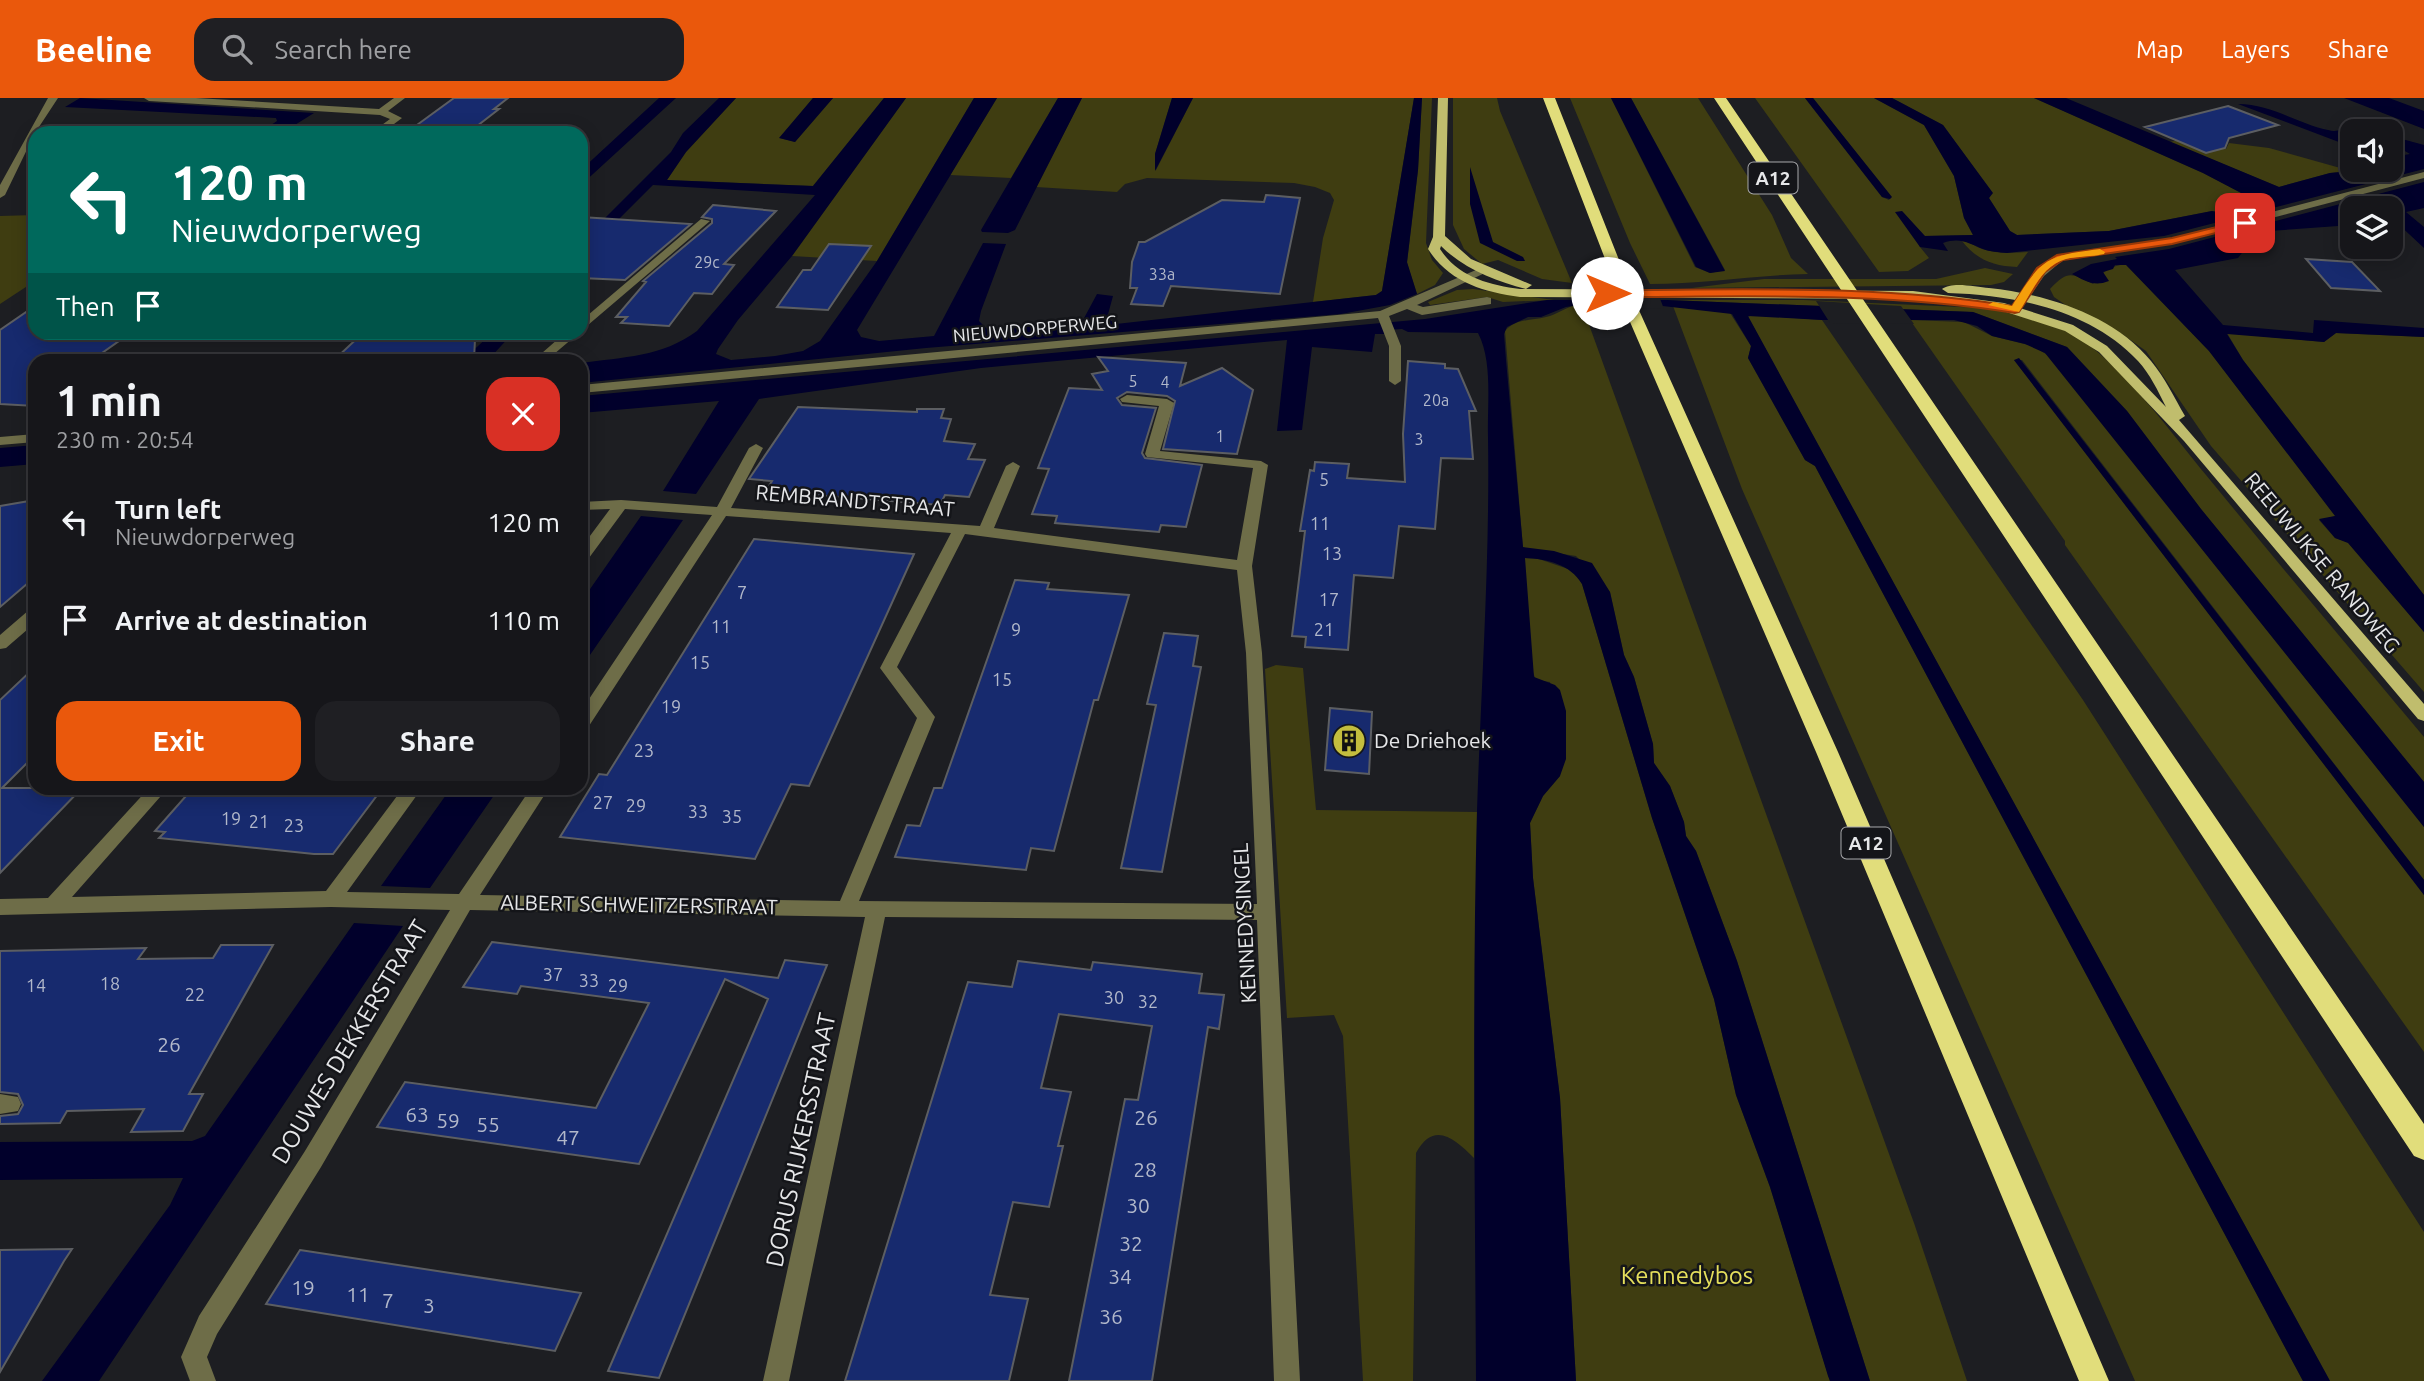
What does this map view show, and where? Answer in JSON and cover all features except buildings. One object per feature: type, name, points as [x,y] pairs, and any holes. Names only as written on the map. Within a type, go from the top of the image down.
[{"type":"highway","name":"A12","points":[[1549,98],[1619,281],[1854,813],[2095,1381]]},
{"type":"highway","name":"A12","points":[[1720,98],[2424,1147]]},
{"type":"main road","name":"REEUWIJKSE RANDWEG","points":[[1443,98],[1439,237],[1434,247],[1439,257],[1465,277],[1485,286],[1513,292],[1891,294],[2019,304],[2082,318],[2127,344],[2152,370],[2189,438]]},
{"type":"main road","name":"REEUWIJKSE RANDWEG","points":[[1439,237],[1450,249],[1483,270],[1515,282],[1562,293]]},
{"type":"main road","name":"REEUWIJKSE RANDWEG","points":[[2019,304],[2096,344],[2189,438],[2424,715]]},
{"type":"street","points":[[36,126],[53,98]]},
{"type":"street","points":[[149,98],[381,112],[397,118],[386,126]]},
{"type":"street","points":[[381,112],[400,98]]},
{"type":"street","points":[[0,195],[28,141]]},
{"type":"street","points":[[2019,304],[2041,270],[2060,257],[2172,241],[2424,175]]},
{"type":"street","points":[[588,321],[705,220]]},
{"type":"street","name":"NIEUWDORPERWEG","points":[[588,388],[1383,315],[1483,270]]},
{"type":"street","points":[[1407,305],[1422,311],[1487,301]]},
{"type":"street","points":[[1383,315],[1395,346],[1395,381]]},
{"type":"street","points":[[547,354],[564,340]]},
{"type":"street","name":"KENNEDYSINGEL","points":[[1127,399],[1167,403],[1152,454],[1261,465],[1244,566],[1254,653],[1287,1381]]},
{"type":"street","points":[[0,441],[28,439]]},
{"type":"street","name":"REMBRANDTSTRAAT","points":[[722,511],[756,448]]},
{"type":"street","points":[[985,531],[1013,466]]},
{"type":"street","points":[[588,549],[621,504]]},
{"type":"street","name":"REMBRANDTSTRAAT","points":[[588,506],[621,504],[985,531],[1244,566]]},
{"type":"street","points":[[588,714],[722,511]]},
{"type":"street","points":[[847,907],[926,717],[888,668],[959,531]]},
{"type":"street","points":[[0,644],[28,620]]},
{"type":"street","points":[[52,907],[153,795]]},
{"type":"street","points":[[331,899],[408,795]]},
{"type":"street","name":"DOUWES DEKKERSTRAAT","points":[[203,1381],[194,1357],[208,1325],[313,1159],[464,903],[535,795]]},
{"type":"street","name":"ALBERT SCHWEITZERSTRAAT","points":[[3,912],[52,907],[331,899],[727,908],[1267,912]]},
{"type":"street","name":"DORUS RIJKERSSTRAAT","points":[[776,1381],[877,909]]},
{"type":"green space","points":[[736,98],[813,98],[780,138],[795,142],[833,98],[884,98],[813,186],[667,180],[686,152]]},
{"type":"green space","points":[[906,98],[974,98],[877,261],[792,256]]},
{"type":"green space","points":[[997,98],[1058,98],[1011,178],[950,175]]},
{"type":"green space","points":[[1082,98],[1172,98],[1155,154],[1156,170],[1193,98],[1414,98],[1382,291],[1376,295],[1313,302],[1323,238],[1334,200],[1330,193],[1315,187],[1294,183],[1147,178],[1125,184],[1117,192],[1036,187]]},
{"type":"green space","points":[[1422,98],[1432,98],[1426,243],[1432,260],[1443,273],[1435,285],[1417,294],[1407,263],[1418,170]]},
{"type":"green space","points":[[1453,98],[1497,98],[1500,111],[1572,283],[1542,279],[1498,260],[1482,264],[1464,249],[1453,225]]},
{"type":"green space","points":[[1570,98],[1611,98],[1695,267],[1710,273],[1725,270],[1631,98],[1698,98],[1772,215],[1791,258],[1808,274],[1650,284],[1630,243]]},
{"type":"green space","points":[[1755,98],[1805,98],[1882,197],[1889,200],[1891,197],[1813,98],[1874,98],[1924,125],[1954,176],[1964,218],[1973,235],[1924,236],[1902,211],[1920,247],[1929,258],[1908,271],[1879,272]]},
{"type":"green space","points":[[1892,98],[2034,98],[2242,193],[2225,205],[2235,211],[2226,214],[2212,211],[2109,231],[2017,235],[2010,231],[1989,198],[1992,193],[1943,125]]},
{"type":"green space","points":[[2185,139],[2208,148],[2226,149],[2229,143],[2269,148],[2340,168],[2340,172],[2279,187],[2169,142]]},
{"type":"green space","points":[[28,215],[28,286],[0,304],[0,216]]},
{"type":"green space","points":[[1962,241],[1993,252],[2028,252],[2017,267],[2000,265],[1986,261]]},
{"type":"green space","points":[[2126,264],[2209,351],[2336,516],[2319,520],[2335,538],[2348,542],[2424,632],[2424,692],[2211,446],[2146,351],[2122,334],[2067,306],[2054,297],[2050,289],[2070,275],[2093,284],[2107,270]]},
{"type":"green space","points":[[1985,268],[2013,274],[2004,282],[1991,285],[1692,288],[1764,279],[1936,279]]},
{"type":"green space","points":[[1473,289],[1554,300],[1503,302],[1487,297],[1430,305],[1428,302],[1457,290]]},
{"type":"green space","points":[[1667,300],[1804,300],[1984,308],[2046,323],[2080,339],[2113,366],[2147,402],[2424,737],[2424,782],[2201,509],[2127,411],[2067,347],[1973,312]]},
{"type":"green space","points":[[1577,305],[1583,308],[1914,1223],[1967,1381],[1870,1381],[1737,961],[1696,851],[1686,836],[1684,822],[1670,786],[1654,763],[1653,744],[1634,677],[1624,655],[1610,592],[1576,556],[1523,548],[1505,331],[1519,322],[1550,316]]},
{"type":"green space","points":[[1673,306],[1730,313],[1751,346],[1748,358],[1805,460],[1815,466],[2303,1381],[2135,1381],[1742,489]]},
{"type":"green space","points":[[1752,315],[1822,320],[2083,700],[2424,1232],[2424,1381],[2330,1381],[1748,317]]},
{"type":"green space","points":[[1910,320],[1964,322],[1992,336],[2033,346],[2049,356],[2424,827],[2424,880],[2022,360],[2014,360],[2424,895],[2424,1052],[2065,545],[2065,541]]},
{"type":"green space","points":[[2227,333],[2324,342],[2336,333],[2424,337],[2424,595],[2243,360]]},
{"type":"green space","name":"Kennedybos","points":[[1524,558],[1539,559],[1574,571],[1582,584],[1652,818],[1714,999],[1736,1095],[1770,1187],[1830,1381],[1576,1381],[1560,1098],[1533,878],[1530,823],[1543,796],[1560,776],[1550,682],[1536,680],[1532,670]]},
{"type":"green space","points":[[1276,665],[1303,668],[1316,810],[1477,812],[1474,1158],[1452,1139],[1437,1135],[1423,1143],[1416,1153],[1413,1381],[1363,1381],[1343,1036],[1334,1015],[1287,1018],[1265,669]]},
{"type":"water","points":[[80,98],[314,113],[293,126],[270,126],[277,121],[276,118],[65,107]]},
{"type":"water","points":[[659,98],[676,98],[588,179],[588,164]]},
{"type":"water","points":[[719,98],[736,98],[686,152],[667,180],[813,186],[884,98],[906,98],[792,256],[738,320],[718,349],[716,354],[731,360],[803,351],[820,341],[877,261],[974,98],[997,98],[857,330],[861,337],[879,341],[934,336],[983,243],[1006,244],[981,311],[979,321],[987,329],[1067,324],[1083,320],[1097,294],[1113,296],[1107,318],[1116,324],[1376,295],[1382,291],[1414,98],[1422,98],[1418,170],[1407,262],[1417,294],[1390,305],[1341,314],[926,348],[588,382],[588,362],[656,351],[684,340],[697,331],[815,195],[653,185],[588,250],[588,235],[671,152],[683,133]]},
{"type":"water","points":[[813,98],[833,98],[795,142],[779,138]]},
{"type":"water","points":[[1058,98],[1082,98],[1015,230],[1008,233],[982,232],[981,230]]},
{"type":"water","points":[[1172,98],[1193,98],[1155,171],[1155,154]]},
{"type":"water","points":[[1611,98],[1631,98],[1725,271],[1710,273],[1696,267]]},
{"type":"water","points":[[1805,98],[1813,98],[1892,197],[1890,199],[1882,197]]},
{"type":"water","points":[[1874,98],[1892,98],[1943,125],[1993,193],[1989,198],[2010,231],[2017,235],[2109,231],[2212,211],[2226,214],[2234,211],[2224,202],[2241,193],[2203,173],[2034,98],[2066,98],[2279,187],[2340,172],[2340,182],[2374,182],[2164,236],[2007,253],[1954,241],[1943,243],[1948,251],[1920,247],[1895,212],[1902,211],[1925,236],[1973,235],[1964,218],[1954,176],[1924,125]]},
{"type":"water","points":[[2344,98],[2389,98],[2424,111],[2424,129]]},
{"type":"water","points":[[2238,104],[2273,110],[2316,127],[2340,131],[2340,142]]},
{"type":"water","points":[[2403,139],[2424,145],[2424,169],[2403,174],[2403,155],[2410,154],[2403,150]]},
{"type":"water","points":[[1470,167],[1493,242],[1523,257],[1525,261],[1517,261],[1480,243],[1470,204]]},
{"type":"water","points":[[2424,182],[2424,208],[2406,212],[2424,227],[2424,248],[2403,228],[2403,196],[2371,196]]},
{"type":"water","points":[[2340,204],[2340,226],[2269,231],[2252,240],[2238,258],[2175,270],[2223,325],[2313,333],[2314,320],[2424,328],[2424,337],[2336,333],[2324,342],[2227,334],[2243,360],[2424,595],[2424,632],[2348,543],[2335,538],[2319,519],[2335,516],[2209,351],[2126,265],[2115,265],[2113,269],[2103,272],[2109,281],[2104,283],[2090,282],[2072,274],[2091,264],[2117,259],[2115,257],[2169,249]]},
{"type":"water","points":[[1547,300],[1667,300],[1973,312],[2067,347],[2127,411],[2201,509],[2424,782],[2424,827],[2045,353],[2025,344],[1992,336],[1977,326],[1954,320],[1822,320],[1748,316],[2330,1381],[2303,1381],[1815,466],[1805,460],[1748,358],[1751,346],[1732,314],[1654,305],[1585,304],[1566,307],[1541,317],[1528,317],[1507,327],[1504,334],[1523,547],[1554,551],[1592,563],[1610,592],[1624,655],[1634,677],[1653,744],[1654,763],[1670,786],[1684,822],[1686,836],[1696,851],[1737,961],[1870,1381],[1830,1381],[1828,1376],[1770,1187],[1736,1095],[1714,999],[1652,818],[1582,584],[1564,567],[1525,558],[1534,677],[1555,685],[1560,690],[1566,711],[1566,759],[1560,776],[1543,796],[1530,823],[1533,878],[1560,1098],[1576,1381],[1476,1381],[1475,882],[1488,484],[1487,370],[1483,344],[1478,333],[1387,330],[1386,334],[1375,334],[1372,352],[1312,347],[1302,430],[1277,431],[1287,340],[981,368],[759,399],[696,494],[663,491],[719,401],[588,412],[588,395],[1425,319]]},
{"type":"water","points":[[484,340],[507,340],[494,354],[469,354]]},
{"type":"water","points":[[2019,358],[2424,880],[2424,895],[2014,360]]},
{"type":"water","points":[[28,446],[28,465],[0,467],[0,448]]},
{"type":"water","points":[[641,516],[683,520],[588,658],[588,592]]},
{"type":"water","points":[[446,795],[494,795],[430,888],[381,886]]},
{"type":"water","points":[[354,923],[403,926],[99,1381],[42,1381],[170,1205],[183,1178],[0,1180],[0,1142],[192,1141],[205,1136]]},
{"type":"pier","points":[[1577,296],[1659,296],[1664,309],[1582,308]]},
{"type":"pier","points":[[1816,301],[1901,306],[1914,324],[1830,323]]},
{"type":"slow traffic","points":[[1993,305],[2015,310],[2036,276],[2048,264],[2060,257],[2100,252]]},
{"type":"place","name":"De Driehoek","points":[[1349,741]]},
{"type":"route","points":[[1607,293],[1891,294],[1995,305],[2015,310],[2041,270],[2060,257],[2172,241],[2245,223]]}]
